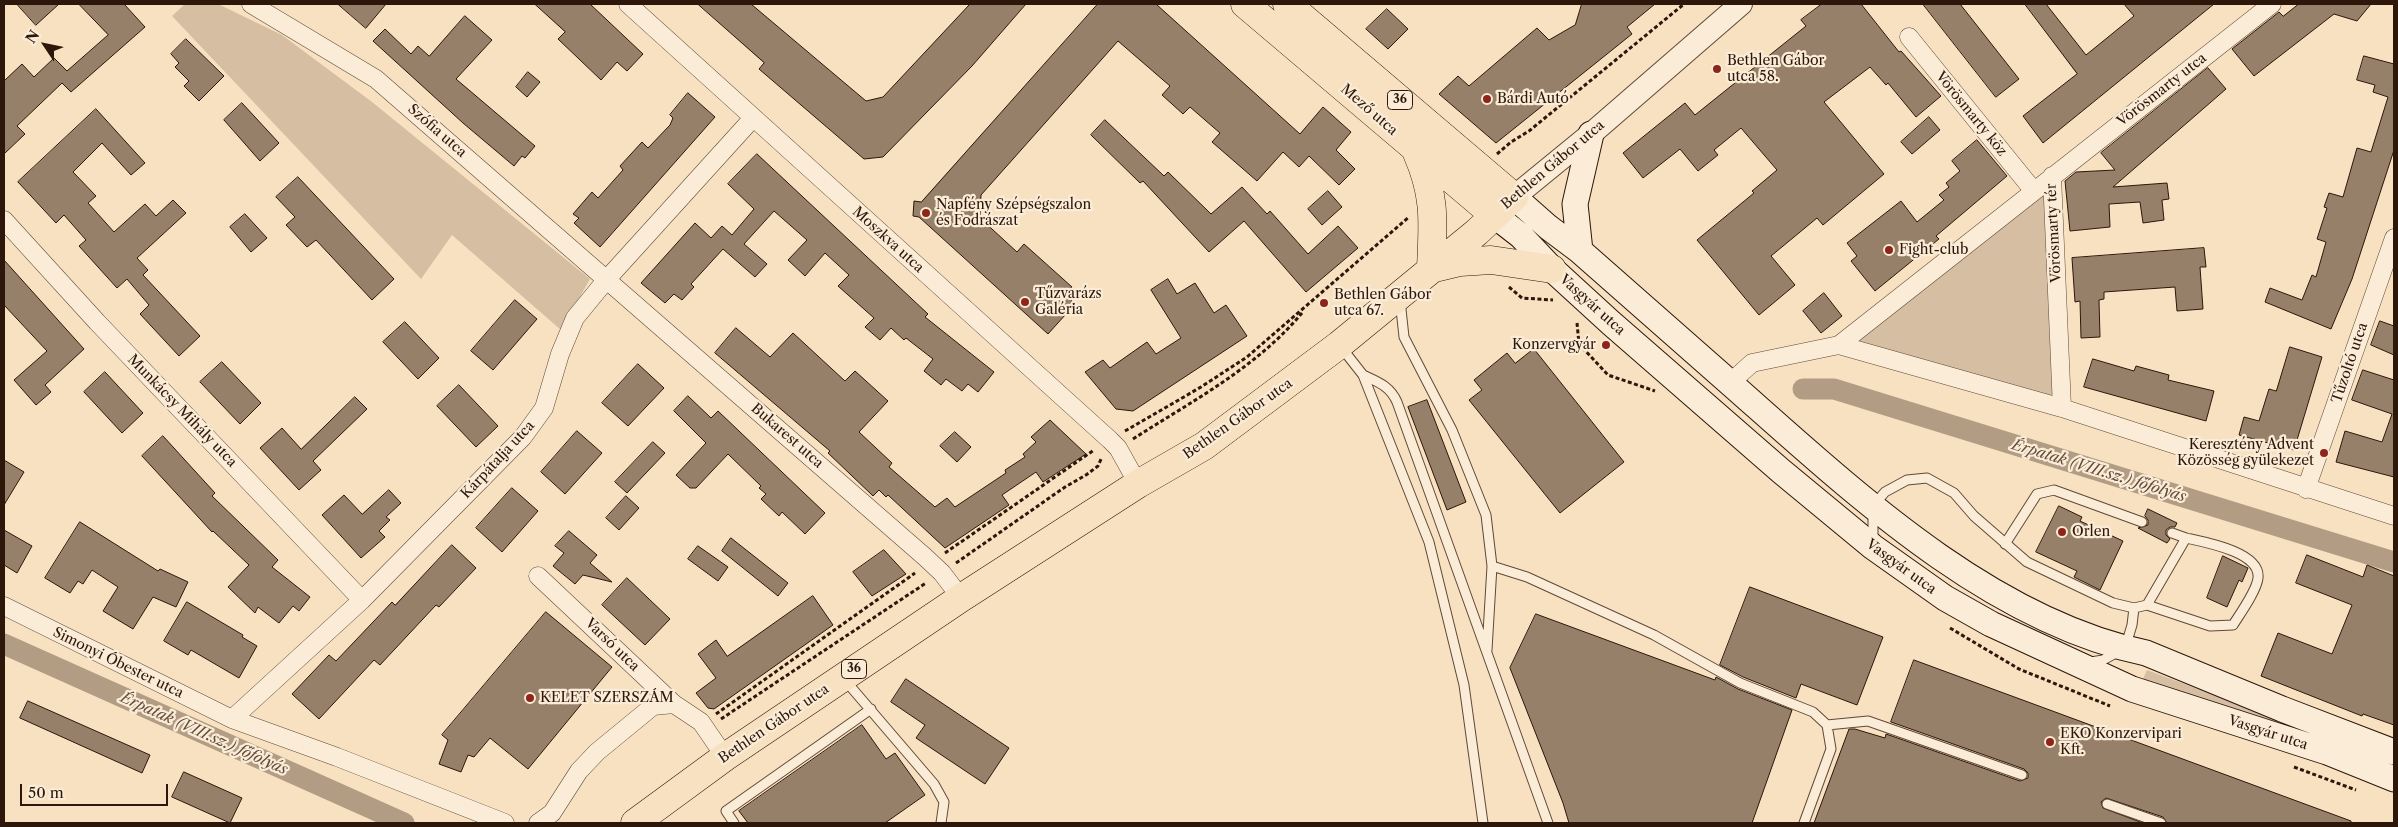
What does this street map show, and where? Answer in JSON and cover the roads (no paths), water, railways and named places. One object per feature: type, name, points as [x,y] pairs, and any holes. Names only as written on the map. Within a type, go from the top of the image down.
[{"type":"main road","name":"Mező utca","points":[[1245,4],[1494,215]]},
{"type":"main road","name":"Mező utca","points":[[1287,4],[1514,196]]},
{"type":"main road","points":[[1580,251],[1576,204],[1591,134]]},
{"type":"main road","name":"36","points":[[1416,150],[1424,169],[1433,203],[1431,268]]},
{"type":"main road","name":"Bethlen Gábor utca","points":[[635,823],[725,757],[961,598],[1138,484],[1204,446],[1339,345],[1477,232],[1514,196]]},
{"type":"main road","name":"Vasgyár utca","points":[[1514,196],[1548,227],[1580,251],[1800,446],[1874,506],[1968,576],[2063,626],[2125,648],[2146,653],[2282,709],[2394,752]]},
{"type":"main road","name":"Vasgyár utca","points":[[1494,215],[1521,236],[1552,269],[1709,408],[1873,548],[1945,598],[1991,624],[2132,689],[2327,752],[2394,779]]},
{"type":"main road","points":[[1431,268],[1460,262],[1490,260],[1498,263],[1552,269]]},
{"type":"street","name":"Szófia utca","points":[[251,4],[376,79],[607,279]]},
{"type":"street","name":"Moszkva utca","points":[[628,4],[1114,444],[1138,484]]},
{"type":"street","name":"Vörösmarty utca","points":[[2052,176],[2272,4]]},
{"type":"street","name":"Bethlen Gábor utca","points":[[1514,196],[1591,134],[1739,5]]},
{"type":"street","name":"Vörösmarty köz","points":[[1909,37],[2033,190]]},
{"type":"street","name":"Kárpátalja utca","points":[[232,719],[362,600],[523,438],[544,408],[560,354],[575,318],[607,279],[753,118]]},
{"type":"street","name":"Vörösmarty tér","points":[[1730,383],[1752,363],[1839,345],[2052,176]]},
{"type":"street","name":"Vörösmarty tér","points":[[2052,176],[2062,408]]},
{"type":"street","name":"Munkácsy Mihály utca","points":[[4,220],[97,322],[362,600]]},
{"type":"street","name":"Tűzoltó utca","points":[[2306,489],[2394,238]]},
{"type":"street","name":"Bukarest utca","points":[[607,279],[936,568],[961,598]]},
{"type":"street","name":"Vörösmarty tér","points":[[1839,345],[2062,408],[2306,489]]},
{"type":"street","points":[[2306,489],[2394,516]]},
{"type":"street","name":"Varsó utca","points":[[538,576],[674,704],[701,722],[705,731],[725,757]]},
{"type":"street","name":"Simonyi Óbester utca","points":[[4,606],[232,719],[337,757],[505,823]]},
{"type":"street","points":[[538,823],[552,813],[579,771],[597,752],[653,706],[674,704]]},
{"type":"lane","points":[[1400,295],[1404,337],[1452,430],[1486,515],[1492,566],[1487,656]]},
{"type":"lane","points":[[1339,345],[1363,375],[1429,542],[1464,685],[1483,823]]},
{"type":"lane","points":[[1363,375],[1386,386],[1395,397],[1548,823]]},
{"type":"lane","points":[[1873,548],[1874,506],[1888,489],[1907,480],[1927,478],[1954,493],[1974,516],[2027,562],[2113,603],[2134,608],[2147,605],[2210,626],[2233,625],[2247,602],[2258,578],[2256,565],[2245,557],[2220,546],[2172,533]]},
{"type":"lane","points":[[2005,544],[2037,494],[2054,490],[2142,522]]},
{"type":"lane","points":[[2147,605],[2186,538]]},
{"type":"lane","points":[[1492,566],[1527,577],[1654,635],[1740,683],[1813,712],[1827,725],[1831,748],[1804,823]]},
{"type":"lane","points":[[2078,664],[2103,660],[2125,648],[2132,625],[2134,608]]},
{"type":"lane","points":[[842,677],[934,784],[944,802],[941,823]]},
{"type":"lane","points":[[734,823],[726,811],[871,709]]},
{"type":"lane","points":[[1827,725],[1868,721],[2022,774]]},
{"type":"lane","points":[[2107,804],[2161,823]]},
{"type":"waterway","name":"Érpatak (VIII.sz.) főfolyás","points":[[1803,389],[1834,389],[2394,562]]},
{"type":"waterway","name":"Érpatak (VIII.sz.) főfolyás","points":[[4,644],[404,823]]},
{"type":"place","name":"Bethlen Gábor utca 58.","points":[[1717,69]]},
{"type":"place","name":"Bárdi Autó","points":[[1487,99]]},
{"type":"place","name":"Napfény Szépségszalon és Fodrászat","points":[[926,213]]},
{"type":"place","name":"Fight-club","points":[[1889,250]]},
{"type":"place","name":"Tűzvarázs Galéria","points":[[1025,302]]},
{"type":"place","name":"Bethlen Gábor utca 67.","points":[[1324,303]]},
{"type":"place","name":"Konzervgyár","points":[[1606,345]]},
{"type":"place","name":"Keresztény Advent Közösség gyülekezet","points":[[2324,453]]},
{"type":"place","name":"Orlen","points":[[2062,532]]},
{"type":"place","name":"KELET SZERSZÁM","points":[[530,698]]},
{"type":"place","name":"EKO Konzervipari Kft.","points":[[2050,742]]}]
